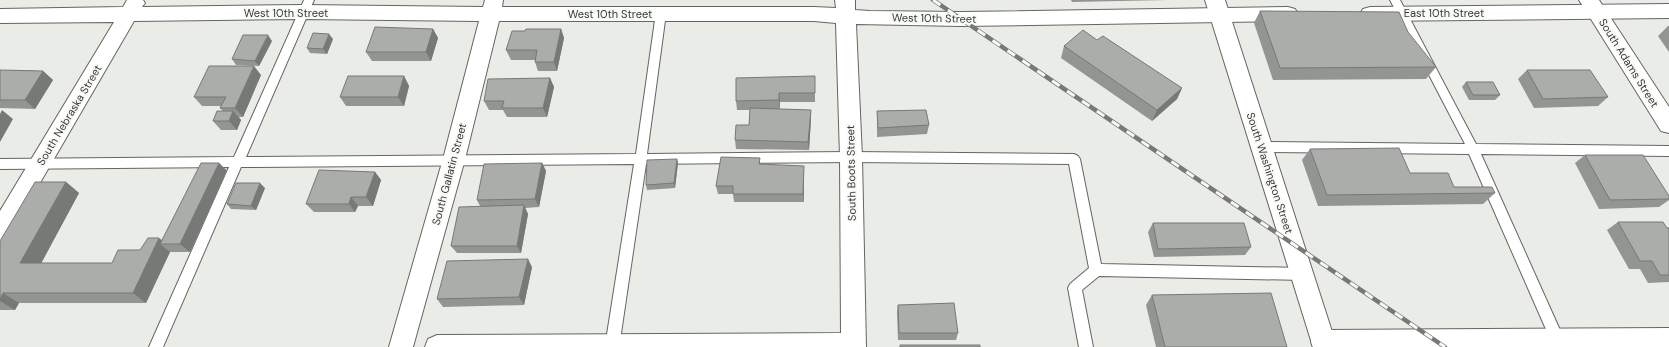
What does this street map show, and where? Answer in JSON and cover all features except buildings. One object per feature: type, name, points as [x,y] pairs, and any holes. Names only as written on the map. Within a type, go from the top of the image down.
[{"type":"street","name":"West 10th Street","points":[[0,16],[133,7],[306,6],[492,7],[660,13],[814,14],[845,8],[961,19],[1218,7]]},
{"type":"street","name":"East 10th Street","points":[[1354,14],[1398,7],[1593,6],[1669,11]]},
{"type":"street","name":"South Adams Street","points":[[1593,6],[1669,125]]},
{"type":"street","name":"South Nebraska Street","points":[[0,231],[133,7]]},
{"type":"street","name":"South Gallatin Street","points":[[401,347],[454,159],[492,7]]},
{"type":"street","points":[[1218,7],[1306,14]]},
{"type":"street","name":"South Washington Street","points":[[1218,7],[1303,274],[1324,345]]},
{"type":"street","name":"South Boots Street","points":[[845,8],[851,157],[854,345]]},
{"type":"street","points":[[1324,345],[1558,339],[1669,339]]},
{"type":"street","points":[[437,347],[854,345]]},
{"type":"lane","points":[[156,347],[306,6]]},
{"type":"lane","points":[[1398,7],[1472,149],[1558,339]]},
{"type":"lane","points":[[612,346],[641,158],[660,13]]},
{"type":"lane","points":[[1262,147],[1669,151]]},
{"type":"lane","points":[[0,164],[454,159],[851,157],[1074,159],[1096,270]]},
{"type":"lane","points":[[1086,347],[1076,288],[1096,270],[1303,274]]},
{"type":"railway","points":[[933,0],[1445,347]]}]
